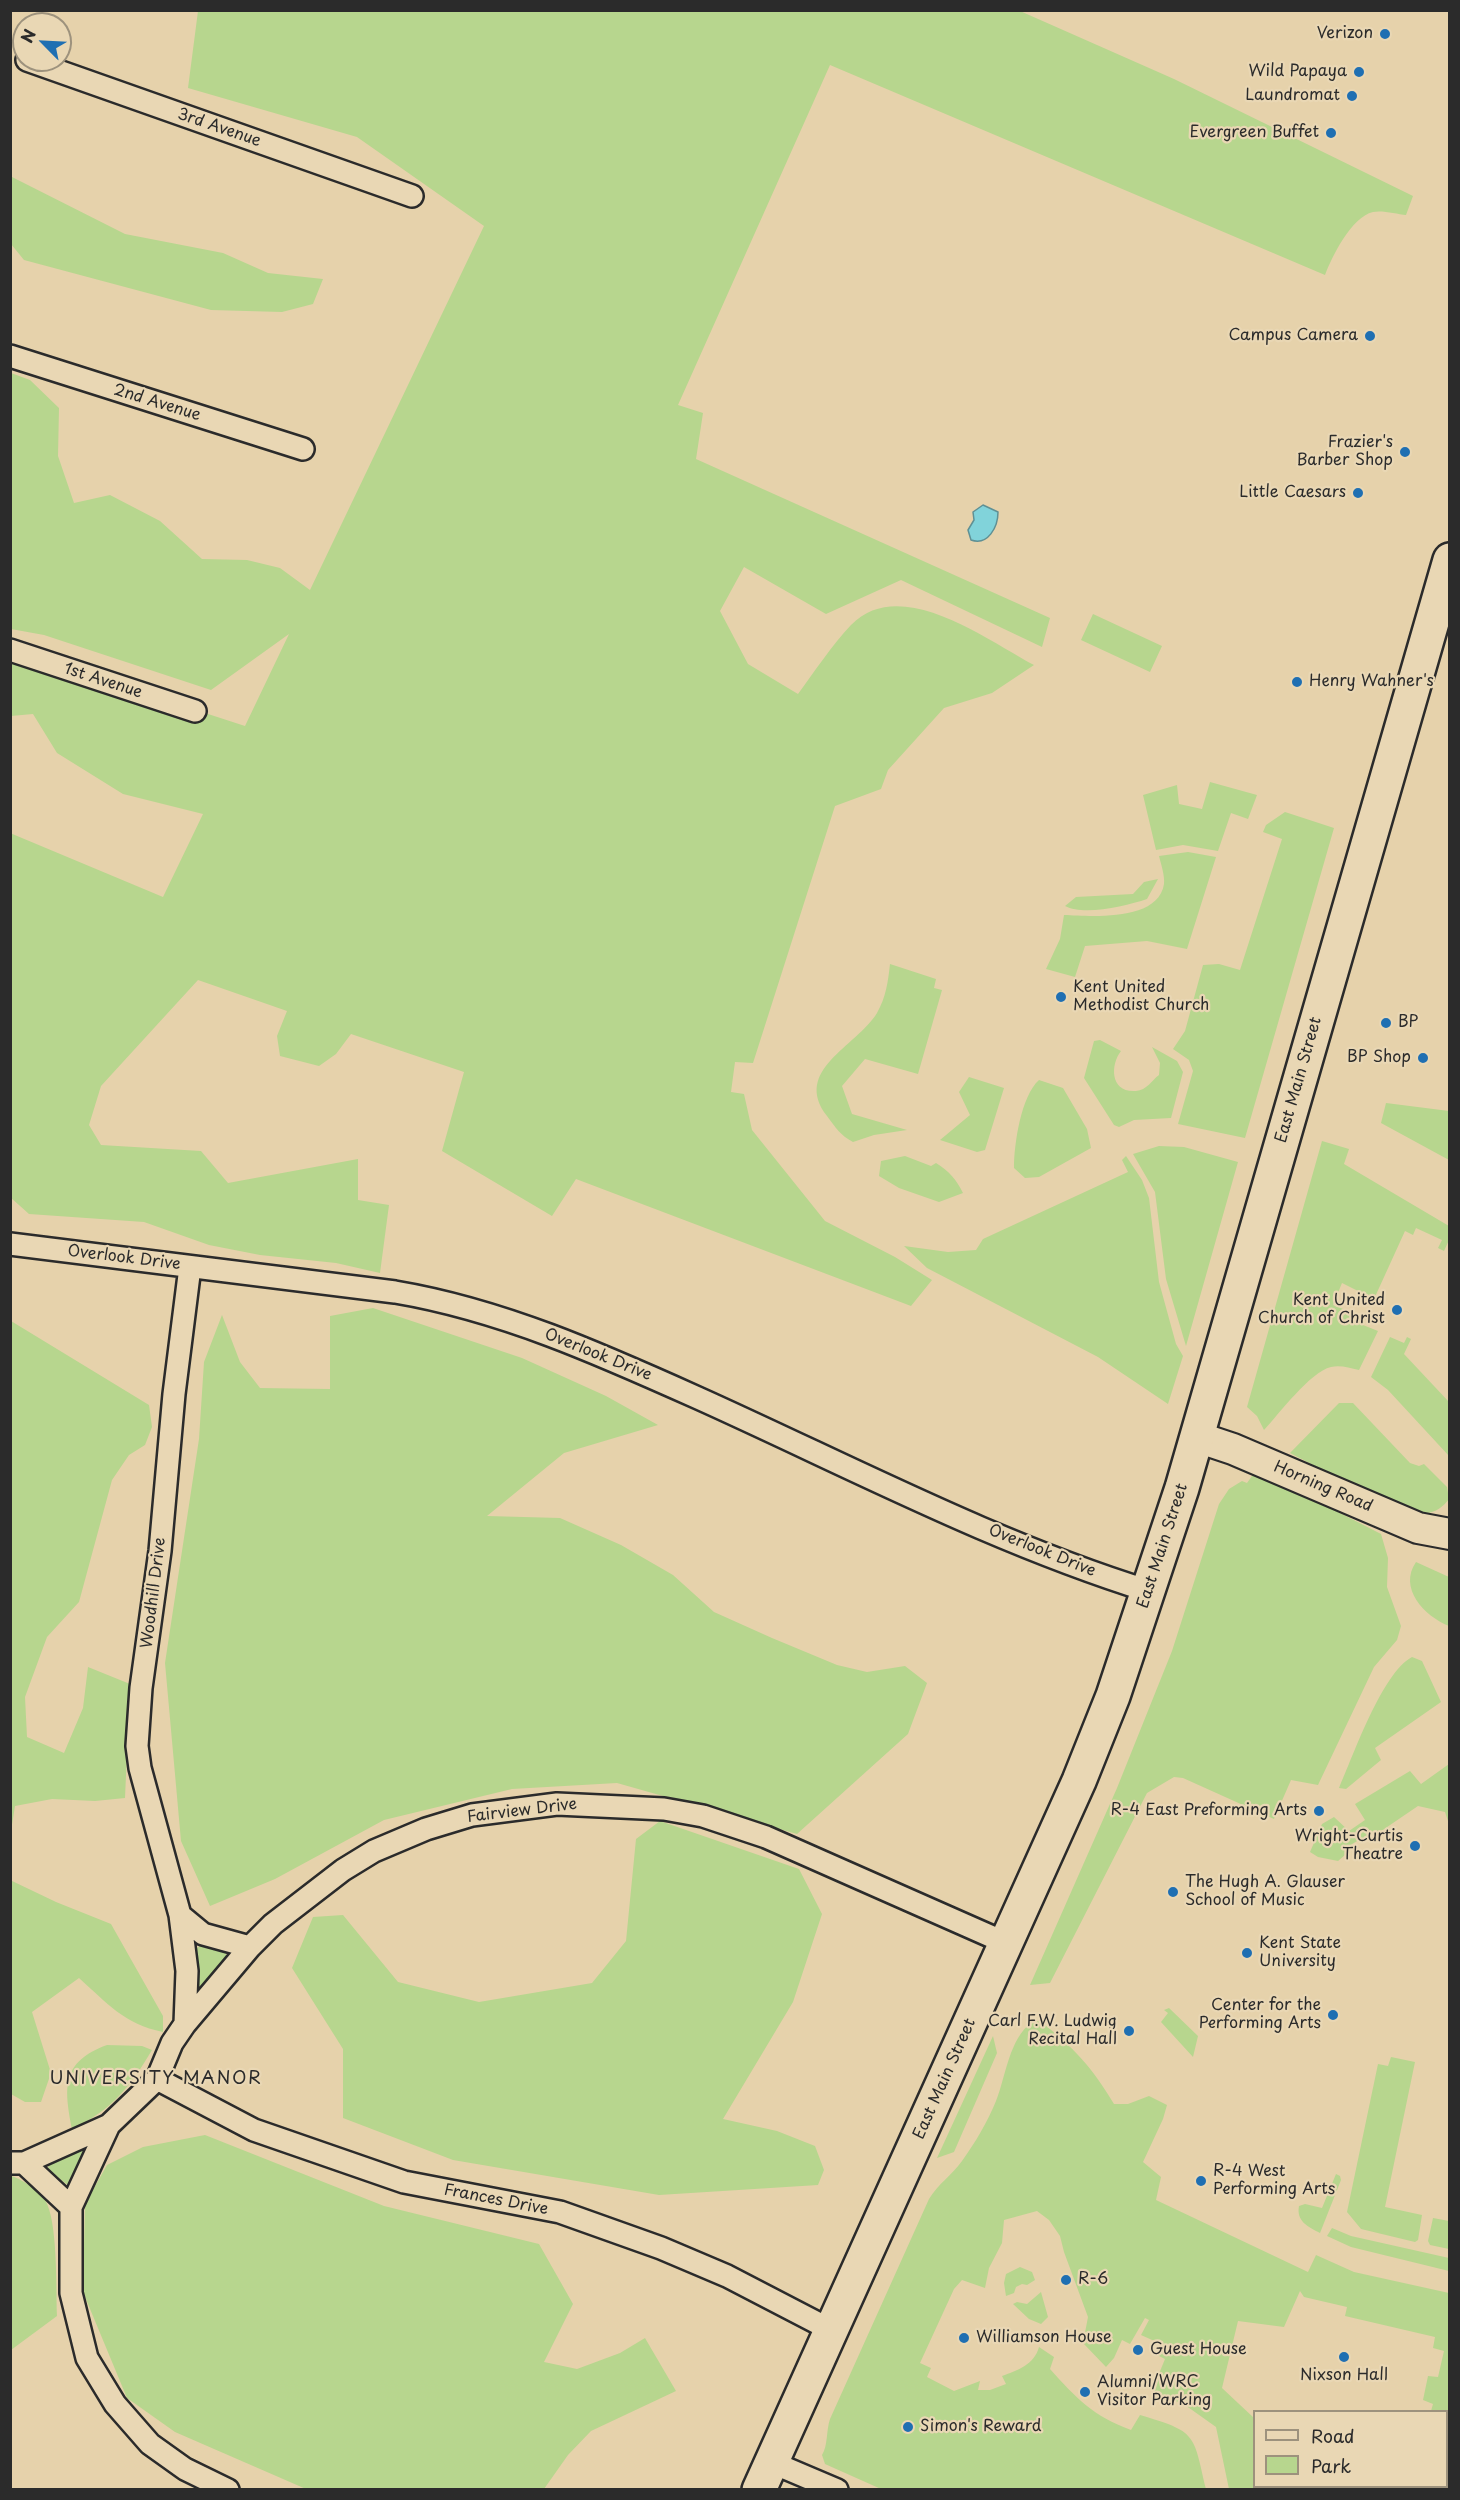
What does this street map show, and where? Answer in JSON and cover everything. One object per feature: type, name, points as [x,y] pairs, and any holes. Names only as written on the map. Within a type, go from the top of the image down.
[{"type":"main road","name":"East Main Street","points":[[765,2476],[1083,1771],[1113,1696],[1149,1591],[1197,1437],[1449,560]]},
{"type":"street","name":"3rd Avenue","points":[[59,72],[412,195]]},
{"type":"street","name":"2nd Avenue","points":[[10,356],[303,448]]},
{"type":"street","name":"1st Avenue","points":[[10,650],[195,711]]},
{"type":"street","name":"Overlook Drive","points":[[10,1244],[395,1292],[436,1299],[504,1318],[592,1351],[1067,1564],[1149,1591]]},
{"type":"street","name":"Woodhill Drive","points":[[185,2024],[187,1971],[180,1915],[140,1768],[137,1746],[141,1688],[160,1551],[174,1394],[190,1267]]},
{"type":"street","name":"Horning Road","points":[[1197,1437],[1241,1452],[1418,1528],[1449,1534]]},
{"type":"street","name":"Fairview Drive","points":[[157,2079],[172,2043],[185,2024],[250,1947],[303,1899],[374,1851],[426,1829],[472,1815],[557,1804],[664,1809],[703,1816],[766,1837],[837,1866],[1006,1943]]},
{"type":"street","points":[[180,1915],[202,1934],[250,1947]]},
{"type":"street","points":[[71,2207],[17,2163],[109,2124],[157,2079]]},
{"type":"street","name":"Frances Drive","points":[[157,2079],[254,2130],[404,2182],[560,2212],[661,2248],[727,2276],[831,2330]]},
{"type":"street","points":[[109,2124],[71,2207],[71,2293],[87,2358],[116,2404],[150,2444],[184,2469],[228,2490]]},
{"type":"street","points":[[765,2476],[837,2490]]},
{"type":"green space","points":[[198,11],[1020,11],[1174,79],[1413,196],[1406,215],[1373,212],[1357,221],[1343,239],[1325,275],[830,65],[678,405],[703,413],[696,459],[1050,618],[1042,647],[901,580],[826,614],[744,567],[720,611],[748,664],[798,694],[851,625],[871,611],[894,606],[918,609],[943,617],[968,628],[1034,665],[992,693],[944,708],[888,770],[881,789],[835,806],[753,1063],[735,1062],[731,1092],[744,1094],[752,1130],[825,1221],[895,1257],[932,1280],[911,1306],[576,1179],[552,1216],[442,1151],[464,1072],[351,1034],[336,1054],[319,1066],[280,1056],[277,1036],[287,1011],[198,980],[101,1086],[89,1125],[101,1145],[201,1151],[228,1183],[358,1159],[358,1200],[389,1205],[380,1273],[336,1263],[260,1255],[209,1245],[144,1222],[29,1214],[10,1197],[10,833],[163,897],[203,814],[123,794],[57,753],[33,714],[11,716],[11,650],[245,726],[289,634],[211,690],[44,635],[11,629],[11,373],[30,380],[59,408],[58,456],[74,503],[110,495],[160,521],[202,559],[247,560],[280,568],[310,590],[484,226],[357,137],[188,88]]},
{"type":"green space","points":[[10,176],[125,234],[223,253],[268,273],[323,279],[313,304],[282,312],[211,310],[24,260],[11,244]]},
{"type":"green space","points":[[1093,614],[1162,646],[1150,672],[1081,640]]},
{"type":"green space","points":[[1210,782],[1257,795],[1248,819],[1231,813],[1218,851],[1183,845],[1156,850],[1143,795],[1177,785],[1179,804],[1202,809]]},
{"type":"green space","points":[[1285,812],[1334,828],[1245,1138],[1178,1124],[1193,1071],[1189,1060],[1173,1049],[1185,1031],[1203,965],[1219,964],[1240,970],[1282,839],[1263,832],[1266,825]]},
{"type":"green space","points":[[1188,852],[1216,857],[1187,949],[1147,941],[1085,946],[1075,977],[1046,969],[1060,939],[1064,915],[1106,916],[1137,911],[1150,905],[1159,896],[1164,884],[1159,856]]},
{"type":"green space","points":[[1158,879],[1147,899],[1138,902],[1094,910],[1073,909],[1065,906],[1076,897],[1133,894],[1144,882]]},
{"type":"green space","points":[[890,964],[936,979],[934,988],[942,990],[918,1074],[865,1059],[842,1086],[852,1114],[907,1130],[874,1135],[853,1142],[842,1134],[827,1116],[818,1100],[817,1085],[822,1072],[831,1060],[877,1013],[883,1001]]},
{"type":"green space","points":[[1100,1040],[1121,1051],[1115,1063],[1115,1077],[1121,1088],[1127,1090],[1143,1089],[1159,1075],[1160,1063],[1152,1047],[1177,1061],[1183,1072],[1171,1118],[1134,1120],[1119,1127],[1114,1125],[1084,1078],[1094,1041]]},
{"type":"green space","points":[[969,1077],[1004,1088],[985,1150],[977,1152],[940,1140],[970,1115],[959,1092]]},
{"type":"green space","points":[[1039,1080],[1063,1088],[1087,1129],[1091,1148],[1039,1177],[1025,1178],[1014,1168],[1015,1146],[1023,1109],[1033,1087]]},
{"type":"green space","points":[[1386,1103],[1449,1111],[1449,1160],[1381,1123]]},
{"type":"green space","points":[[1322,1141],[1349,1149],[1344,1164],[1449,1226],[1449,1240],[1444,1251],[1438,1248],[1442,1240],[1416,1228],[1413,1235],[1405,1231],[1374,1299],[1342,1283],[1333,1305],[1366,1318],[1363,1325],[1378,1331],[1359,1370],[1338,1366],[1323,1370],[1286,1404],[1264,1430],[1257,1416],[1247,1407]]},
{"type":"green space","points":[[1159,1146],[1184,1147],[1238,1162],[1186,1346],[1166,1279],[1155,1192],[1133,1154]]},
{"type":"green space","points":[[905,1156],[931,1166],[936,1163],[952,1176],[963,1193],[939,1202],[899,1188],[879,1176],[881,1161]]},
{"type":"green space","points":[[1126,1156],[1142,1180],[1149,1198],[1159,1282],[1176,1344],[1183,1356],[1168,1404],[1098,1357],[927,1268],[904,1246],[948,1252],[976,1250],[983,1239],[1128,1172],[1122,1160]]},
{"type":"green space","points":[[373,1308],[522,1358],[606,1396],[658,1425],[564,1453],[487,1516],[560,1518],[621,1545],[673,1575],[714,1612],[772,1638],[837,1665],[867,1672],[905,1666],[927,1683],[908,1734],[797,1834],[617,1783],[512,1789],[384,1820],[275,1879],[210,1906],[181,1841],[165,1663],[199,1439],[204,1362],[222,1315],[240,1362],[260,1388],[330,1389],[330,1316]]},
{"type":"green space","points":[[11,1321],[149,1405],[152,1427],[145,1445],[129,1455],[112,1480],[79,1602],[47,1637],[25,1697],[27,1737],[64,1753],[83,1708],[88,1667],[130,1684],[125,1798],[95,1801],[52,1799],[15,1806],[11,1831]]},
{"type":"green space","points":[[1390,1337],[1404,1343],[1407,1337],[1411,1339],[1404,1354],[1449,1402],[1449,1456],[1388,1390],[1371,1377]]},
{"type":"green space","points":[[1339,1403],[1353,1403],[1410,1463],[1419,1466],[1424,1464],[1447,1487],[1449,1499],[1447,1502],[1433,1512],[1413,1511],[1378,1498],[1290,1453]]},
{"type":"green space","points":[[1264,1474],[1381,1534],[1388,1558],[1387,1587],[1401,1626],[1397,1640],[1374,1667],[1318,1785],[1291,1780],[1274,1819],[1183,1778],[1174,1777],[1147,1793],[1050,1983],[1030,1985],[1117,1788],[1172,1651],[1219,1504],[1229,1489],[1242,1481],[1247,1483],[1252,1476]]},
{"type":"green space","points":[[1416,1562],[1449,1577],[1449,1626],[1431,1615],[1416,1600],[1410,1582],[1411,1572]]},
{"type":"green space","points":[[1412,1657],[1422,1661],[1441,1702],[1375,1748],[1381,1760],[1346,1789],[1339,1788],[1370,1716],[1390,1679]]},
{"type":"green space","points":[[1449,1764],[1449,1824],[1445,1812],[1418,1806],[1365,1842],[1359,1840],[1347,1847],[1345,1855],[1338,1861],[1318,1857],[1310,1852],[1322,1824],[1334,1817],[1349,1831],[1365,1820],[1355,1804],[1410,1771],[1421,1784]]},
{"type":"green space","points":[[660,1821],[799,1869],[822,1914],[793,2002],[723,2119],[777,2131],[815,2146],[824,2170],[818,2185],[659,2195],[453,2160],[343,2118],[343,2049],[292,1968],[313,1917],[343,1915],[398,1982],[479,2002],[592,1983],[626,1941],[636,1839]]},
{"type":"green space","points":[[10,1880],[111,1924],[163,2016],[163,2032],[137,2024],[108,2004],[79,1978],[32,2012],[51,2073],[41,2102],[25,2102],[11,2094]]},
{"type":"green space","points":[[204,1943],[217,1950],[226,1950],[226,1959],[198,1992],[194,1990],[197,1948]]},
{"type":"green space","points":[[1169,2008],[1198,2036],[1193,2057],[1161,2022],[1168,2013],[1164,2010]]},
{"type":"green space","points":[[1040,2021],[1082,2059],[1114,2104],[1128,2104],[1149,2096],[1167,2105],[1143,2162],[1161,2177],[1156,2200],[1308,2272],[1316,2255],[1354,2272],[1449,2293],[1449,2423],[1448,2410],[1431,2410],[1433,2404],[1423,2400],[1428,2376],[1438,2377],[1444,2351],[1433,2348],[1435,2337],[1345,2316],[1347,2307],[1304,2297],[1300,2291],[1284,2327],[1238,2321],[1222,2388],[1253,2417],[1253,2488],[1441,2489],[1229,2489],[1216,2427],[1185,2405],[1152,2391],[1165,2359],[1157,2355],[1161,2344],[1141,2335],[1149,2320],[1145,2318],[1130,2344],[1122,2340],[1114,2358],[1106,2367],[1083,2343],[1088,2317],[1060,2236],[1049,2220],[1037,2211],[1004,2220],[1002,2243],[989,2268],[985,2288],[962,2280],[954,2289],[920,2363],[931,2368],[927,2377],[954,2391],[980,2381],[978,2390],[990,2390],[1006,2384],[1002,2376],[1029,2363],[1039,2347],[1054,2357],[1050,2369],[1060,2380],[1086,2406],[1106,2419],[1131,2430],[1140,2415],[1183,2431],[1194,2445],[1206,2489],[881,2489],[825,2464],[822,2455],[830,2419],[929,2199],[962,2161],[985,2124],[996,2101],[1013,2048],[1024,2029],[1032,2022]]},
{"type":"green space","points":[[993,2036],[997,2053],[954,2152],[937,2158]]},
{"type":"green space","points":[[107,2045],[142,2046],[152,2050],[119,2096],[98,2114],[72,2129],[67,2088],[69,2078],[81,2059]]},
{"type":"green space","points":[[1391,2057],[1415,2062],[1385,2207],[1422,2215],[1418,2240],[1415,2242],[1361,2229],[1347,2212],[1378,2064],[1388,2066]]},
{"type":"green space","points":[[205,2135],[384,2206],[539,2244],[573,2304],[544,2362],[577,2369],[620,2353],[645,2338],[676,2391],[591,2431],[568,2455],[544,2489],[306,2489],[175,2432],[127,2398],[83,2292],[85,2204],[107,2165],[143,2147]]},
{"type":"green space","points":[[86,2146],[89,2150],[78,2174],[69,2186],[49,2171],[48,2167],[53,2160]]},
{"type":"green space","points":[[1336,2174],[1341,2180],[1320,2233],[1301,2220],[1299,2206],[1305,2204],[1322,2208]]},
{"type":"green space","points":[[11,2176],[39,2193],[49,2210],[54,2239],[57,2316],[11,2350]]},
{"type":"green space","points":[[1433,2218],[1449,2221],[1449,2249],[1430,2245],[1428,2241]]},
{"type":"green space","points":[[1332,2228],[1351,2236],[1449,2258],[1449,2271],[1351,2247],[1327,2236]]},
{"type":"green space","points":[[1020,2267],[1032,2272],[1035,2280],[1027,2285],[1022,2284],[1016,2287],[1014,2293],[1006,2296],[1004,2283],[1006,2274]]},
{"type":"green space","points":[[1041,2292],[1048,2317],[1041,2324],[1029,2319],[1013,2304],[1017,2302],[1027,2304]]},
{"type":"water","points":[[983,505],[998,512],[996,524],[987,538],[971,540],[968,530],[974,520],[973,512]]},
{"type":"place","name":"Verizon","points":[[1385,34]]},
{"type":"place","name":"Wild Papaya","points":[[1359,72]]},
{"type":"place","name":"Laundromat","points":[[1352,96]]},
{"type":"place","name":"Evergreen Buffet","points":[[1331,133]]},
{"type":"place","name":"Campus Camera","points":[[1370,336]]},
{"type":"place","name":"Frazier's Barber Shop","points":[[1405,452]]},
{"type":"place","name":"Little Caesars","points":[[1358,493]]},
{"type":"place","name":"Henry Wahner's","points":[[1297,682]]},
{"type":"place","name":"Kent United Methodist Church","points":[[1061,997]]},
{"type":"place","name":"BP","points":[[1386,1023]]},
{"type":"place","name":"BP Shop","points":[[1423,1058]]},
{"type":"place","name":"Kent United Church of Christ","points":[[1397,1310]]},
{"type":"place","name":"R-4 East Preforming Arts","points":[[1319,1811]]},
{"type":"place","name":"Wright-Curtis Theatre","points":[[1415,1846]]},
{"type":"place","name":"The Hugh A. Glauser School of Music","points":[[1173,1892]]},
{"type":"place","name":"Kent State University","points":[[1247,1953]]},
{"type":"place","name":"Center for the Performing Arts","points":[[1333,2015]]},
{"type":"place","name":"Carl F.W. Ludwig Recital Hall","points":[[1129,2031]]},
{"type":"place","name":"R-4 West Performing Arts","points":[[1201,2181]]},
{"type":"place","name":"R-6","points":[[1066,2280]]},
{"type":"place","name":"Williamson House","points":[[964,2338]]},
{"type":"place","name":"Guest House","points":[[1138,2350]]},
{"type":"place","name":"Nixson Hall","points":[[1344,2357]]},
{"type":"place","name":"Alumni/WRC Visitor Parking","points":[[1085,2392]]},
{"type":"place","name":"Simon's Reward","points":[[908,2427]]},
{"type":"district","name":"UNIVERSITY MANOR","points":[[156,2079]]}]
